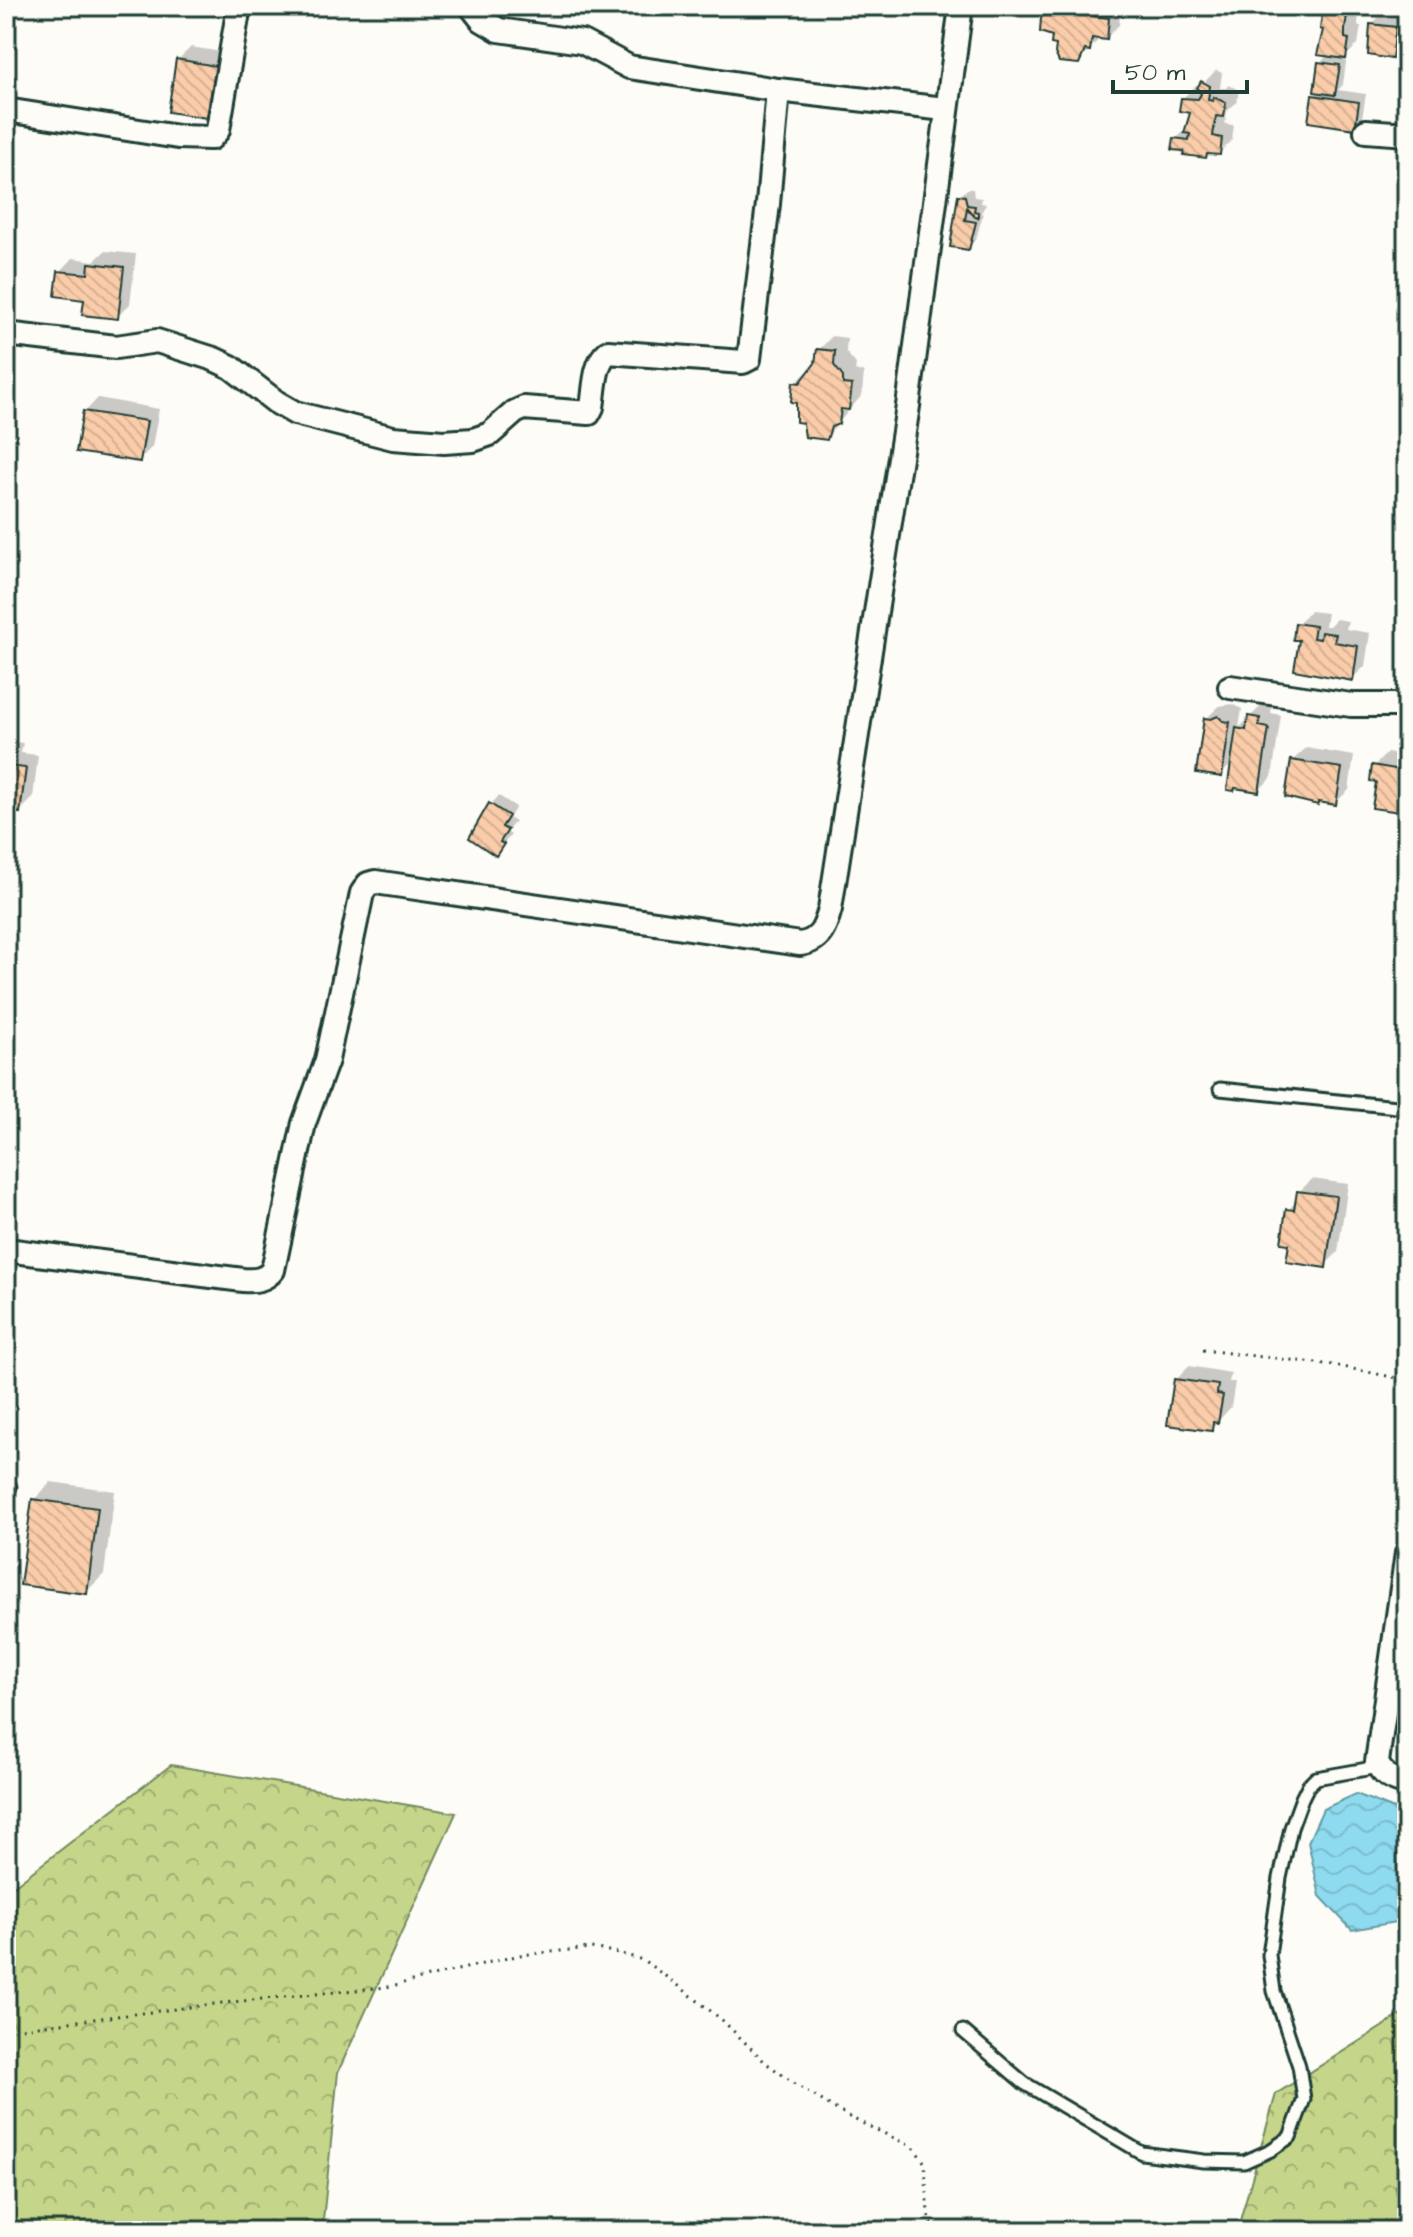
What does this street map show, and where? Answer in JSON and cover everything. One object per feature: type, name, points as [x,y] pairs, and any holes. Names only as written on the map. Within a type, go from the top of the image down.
[{"type":"street","points":[[6,110],[178,137],[211,138],[218,130],[239,6]]},
{"type":"street","points":[[471,6],[482,20],[499,30],[582,42],[629,67],[778,90],[945,109]]},
{"type":"street","points":[[6,1253],[243,1280],[258,1280],[269,1275],[273,1270],[304,1123],[327,1060],[362,893],[368,884],[391,884],[800,944],[816,939],[825,927],[830,909],[904,437],[961,6]]},
{"type":"street","points":[[6,334],[107,347],[157,341],[231,367],[295,413],[393,438],[444,442],[473,440],[490,434],[524,408],[589,413],[599,363],[608,352],[748,360],[768,204],[778,90]]},
{"type":"street","points":[[1366,131],[1407,134]]},
{"type":"street","points":[[1230,687],[1351,705],[1407,705]]},
{"type":"street","points":[[1407,1553],[1399,1665],[1377,1757],[1378,1767],[1388,1776],[1407,1783]]},
{"type":"lane","points":[[1220,1089],[1407,1108]]},
{"type":"lane","points":[[963,2031],[1024,2083],[1142,2153],[1204,2161],[1244,2162],[1271,2150],[1290,2137],[1304,2099],[1299,2066],[1274,1991],[1269,1955],[1291,1828],[1302,1798],[1316,1778],[1378,1767]]},
{"type":"path","points":[[1203,1350],[1333,1365],[1407,1380]]},
{"type":"path","points":[[6,2030],[222,2003],[387,1987],[520,1955],[591,1948],[614,1952],[643,1960],[679,1986],[722,2020],[766,2063],[798,2086],[847,2116],[913,2147],[925,2163],[928,2214],[935,2231]]},
{"type":"green space","points":[[171,1765],[456,1813],[338,2072],[322,2231],[6,2231],[6,1892]]},
{"type":"green space","points":[[1407,2011],[1407,2231],[1237,2231],[1276,2094]]},
{"type":"water","points":[[1356,1794],[1407,1814],[1407,1920],[1352,1930],[1320,1896],[1308,1842],[1323,1809]]},
{"type":"building","points":[[1058,6],[1094,6],[1094,16],[1109,18],[1107,40],[1092,38],[1090,51],[1085,50],[1079,64],[1059,62],[1056,45],[1051,44],[1052,36],[1040,32],[1041,18],[1045,13],[1053,17]]},
{"type":"building","points":[[1323,6],[1348,6],[1346,59],[1317,55],[1323,30],[1320,29]]},
{"type":"building","points":[[1370,24],[1396,27],[1392,59],[1368,55]]},
{"type":"building","points":[[176,59],[216,66],[207,118],[168,112]]},
{"type":"building","points":[[1318,62],[1340,65],[1335,95],[1314,92]]},
{"type":"building","points":[[1201,81],[1210,86],[1208,100],[1213,101],[1214,97],[1226,103],[1224,117],[1216,116],[1213,136],[1222,138],[1220,155],[1207,154],[1206,158],[1172,150],[1174,138],[1189,140],[1190,134],[1184,133],[1190,113],[1179,111],[1181,98],[1198,99],[1201,94],[1197,88]]},
{"type":"building","points":[[1312,95],[1359,102],[1355,129],[1308,122]]},
{"type":"building","points":[[958,195],[965,196],[967,205],[975,206],[974,211],[978,212],[978,218],[967,208],[965,220],[976,222],[969,250],[950,247]]},
{"type":"building","points":[[89,263],[124,267],[118,319],[82,315],[84,300],[55,296],[58,271],[88,274]]},
{"type":"building","points":[[817,349],[835,351],[834,365],[843,377],[843,384],[852,385],[849,410],[841,409],[839,424],[831,427],[827,440],[805,437],[803,423],[796,422],[796,403],[791,402],[793,382],[800,383],[815,363]]},
{"type":"building","points":[[83,411],[147,421],[140,462],[76,452]]},
{"type":"building","points":[[1295,623],[1315,626],[1313,638],[1320,639],[1321,632],[1336,634],[1334,642],[1358,646],[1353,681],[1294,670],[1299,640],[1293,640]]},
{"type":"building","points":[[1218,716],[1230,722],[1222,777],[1196,773],[1204,718]]},
{"type":"building","points":[[1248,716],[1260,718],[1259,726],[1269,728],[1259,792],[1235,788],[1234,791],[1227,790],[1236,728],[1246,730]]},
{"type":"building","points":[[6,756],[10,756],[9,766],[26,768],[20,813],[6,811]]},
{"type":"building","points":[[1291,760],[1342,768],[1336,805],[1318,802],[1318,805],[1285,797]]},
{"type":"building","points":[[1372,765],[1407,771],[1407,813],[1372,808],[1376,782],[1370,781]]},
{"type":"building","points":[[489,803],[509,816],[502,827],[508,830],[500,842],[504,844],[496,856],[469,838]]},
{"type":"building","points":[[1297,1191],[1336,1196],[1326,1268],[1286,1262],[1289,1244],[1281,1243],[1286,1209],[1294,1210]]},
{"type":"building","points":[[1174,1379],[1218,1385],[1217,1394],[1223,1395],[1218,1423],[1213,1422],[1212,1431],[1167,1425]]},
{"type":"building","points":[[32,1499],[98,1508],[87,1594],[20,1585]]}]
